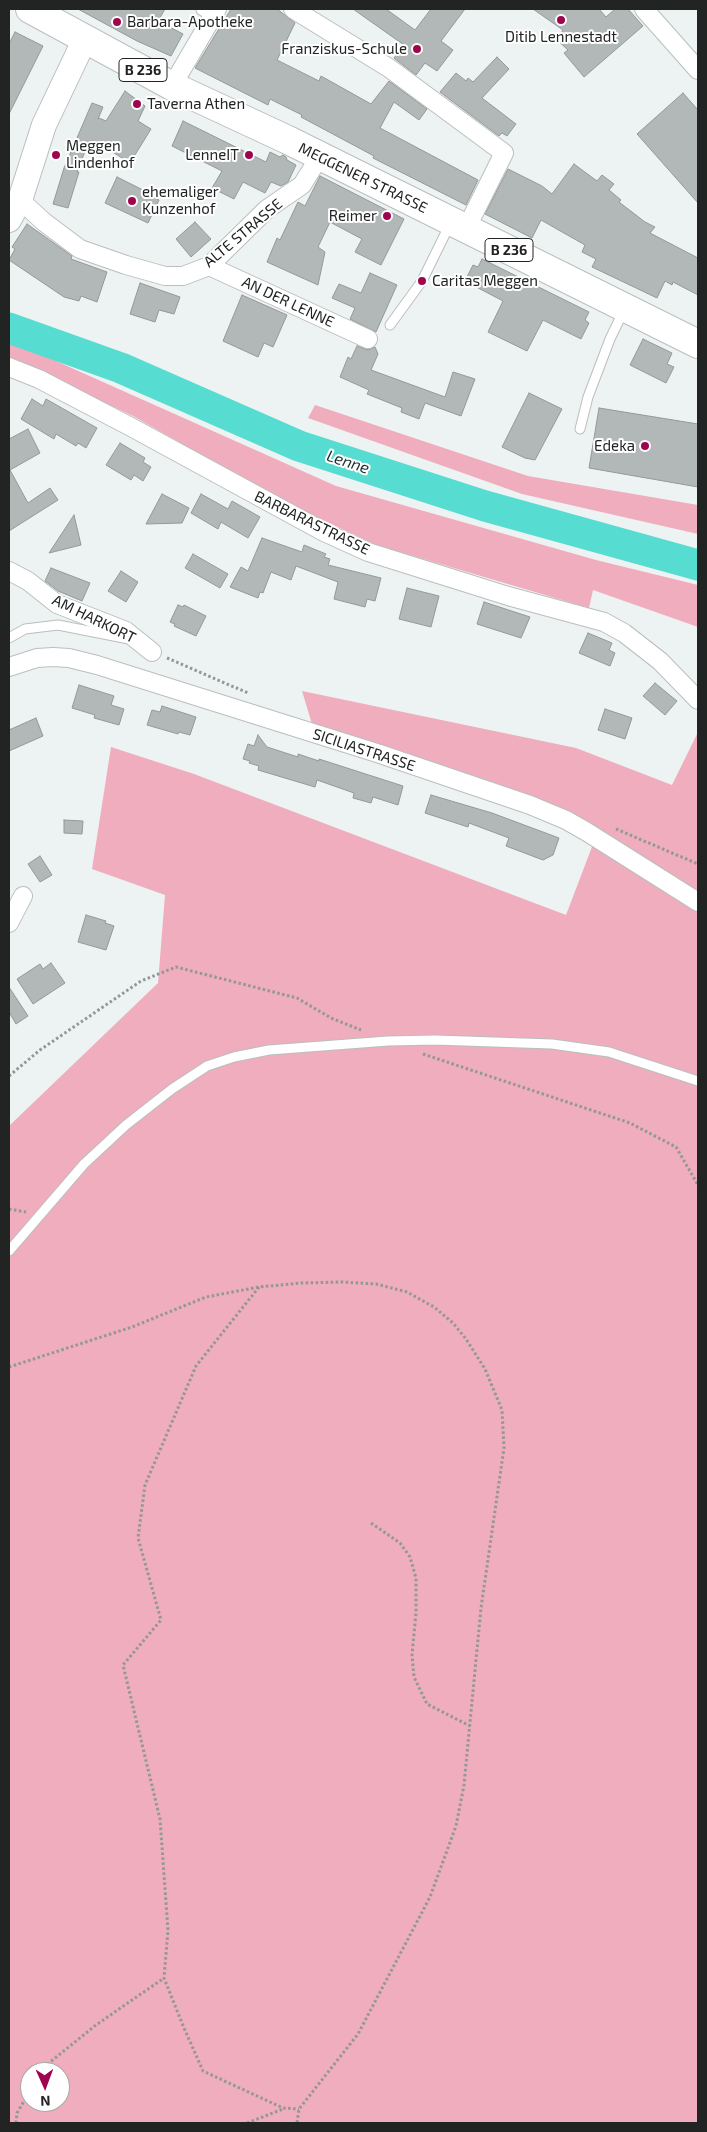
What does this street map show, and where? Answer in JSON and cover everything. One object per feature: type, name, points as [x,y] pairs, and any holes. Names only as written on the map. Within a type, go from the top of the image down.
[{"type":"main road","name":"MEGGENER STRASSE","points":[[46,13],[85,38],[172,86],[320,156],[698,344]]},
{"type":"main road","points":[[14,210],[44,126],[85,38]]},
{"type":"street","points":[[293,9],[389,68],[504,153],[459,225]]},
{"type":"street","points":[[644,9],[698,70]]},
{"type":"street","points":[[172,86],[210,12]]},
{"type":"street","name":"ALTE STRASSE","points":[[14,210],[52,228],[80,249],[165,276],[183,276],[209,266],[267,209],[302,185],[320,156]]},
{"type":"street","name":"AN DER LENNE","points":[[209,266],[368,339]]},
{"type":"street","name":"BARBARASTRASSE","points":[[9,367],[39,379],[316,528],[368,552],[508,596],[604,622],[624,633],[660,661],[698,700]]},
{"type":"street","name":"AM HARKORT","points":[[9,571],[28,581],[57,604],[126,631],[146,647]]},
{"type":"street","name":"SICILIASTRASSE","points":[[9,667],[37,658],[52,657],[69,658],[98,665],[380,754],[530,804],[566,820],[587,832],[698,902]]},
{"type":"street","points":[[9,923],[23,896]]},
{"type":"lane","points":[[390,325],[459,225]]},
{"type":"lane","points":[[580,430],[588,397],[624,308]]},
{"type":"lane","points":[[9,638],[25,629],[58,624],[146,647]]},
{"type":"lane","points":[[9,1251],[84,1164],[119,1131],[172,1089],[207,1066],[234,1057],[269,1050],[388,1040],[552,1044],[609,1052],[698,1081]]},
{"type":"path","points":[[146,647],[249,693]]},
{"type":"path","points":[[612,827],[698,864]]},
{"type":"path","points":[[9,1076],[40,1050],[141,981],[176,967],[297,998],[331,1018],[408,1049],[630,1122],[676,1148],[698,1185]]},
{"type":"path","points":[[9,1367],[132,1327],[206,1297],[259,1287],[342,1282],[376,1284],[407,1292],[434,1307],[452,1323],[466,1339],[485,1369],[502,1410],[504,1448],[481,1608],[464,1785],[456,1826],[430,1897],[358,2034],[299,2109],[297,2123]]},
{"type":"path","points":[[259,1287],[196,1366],[148,1477],[143,1494],[138,1538],[161,1620],[123,1665],[160,1819],[168,1930],[164,1978],[203,2070],[283,2108],[299,2109]]},
{"type":"path","points":[[371,1523],[400,1543],[410,1558],[416,1578],[416,1613],[412,1655],[414,1677],[427,1704],[470,1726]]},
{"type":"path","points":[[50,2062],[96,2025],[164,1978]]},
{"type":"path","points":[[16,2123],[17,2113],[20,2108]]},
{"type":"path","points":[[247,2123],[283,2108]]},
{"type":"shaded area","points":[[9,340],[336,486],[596,560],[698,585],[698,627],[593,590],[589,608],[376,545],[286,503],[133,416],[9,358]]},
{"type":"shaded area","points":[[315,405],[528,476],[698,505],[698,534],[522,494],[308,418]]},
{"type":"shaded area","points":[[302,691],[576,748],[672,785],[698,732],[698,2123],[9,2123],[9,1126],[158,983],[165,895],[92,869],[111,747],[194,774],[566,915],[598,831],[312,724]]},
{"type":"building","points":[[78,9],[165,9],[158,21],[183,34],[171,56],[137,41]]},
{"type":"building","points":[[231,9],[277,9],[295,23],[277,60],[319,81],[321,76],[371,104],[389,81],[427,109],[419,120],[394,102],[380,128],[478,180],[466,205],[373,158],[374,156],[301,117],[302,115],[270,99],[268,105],[195,68]]},
{"type":"building","points":[[353,9],[386,9],[415,30],[431,9],[465,9],[441,41],[453,50],[437,71],[425,63],[416,75],[394,58],[404,45]]},
{"type":"building","points":[[533,9],[599,9],[606,17],[615,9],[628,9],[643,26],[584,77],[564,53],[568,50],[557,40],[563,30]]},
{"type":"building","points":[[15,32],[43,46],[9,114],[9,44]]},
{"type":"building","points":[[497,57],[509,69],[482,98],[516,124],[507,136],[502,133],[499,136],[440,92],[456,73],[466,81],[468,78],[473,82]]},
{"type":"building","points":[[125,91],[145,106],[138,121],[151,129],[130,163],[111,151],[89,141],[77,172],[79,172],[68,208],[53,204],[64,168],[92,103],[103,107],[98,119],[106,121]]},
{"type":"building","points":[[683,93],[698,110],[698,203],[637,134]]},
{"type":"building","points":[[183,121],[266,162],[270,152],[280,157],[283,155],[287,160],[296,165],[288,182],[281,186],[271,182],[265,193],[243,182],[234,199],[212,188],[222,171],[172,146]]},
{"type":"building","points":[[574,164],[597,181],[602,175],[614,184],[609,190],[621,200],[619,202],[645,222],[655,227],[650,233],[698,258],[698,295],[673,282],[672,285],[665,281],[657,298],[592,267],[596,259],[582,252],[585,245],[541,220],[532,238],[485,214],[508,169],[542,186],[552,194]]},
{"type":"building","points":[[320,176],[404,219],[381,265],[355,252],[362,239],[330,222],[318,247],[325,252],[318,285],[267,262],[277,238],[280,240],[298,202],[305,206]]},
{"type":"building","name":"ehemaliger Kunzenhof","points":[[117,177],[159,200],[148,223],[105,203]]},
{"type":"building","points":[[195,222],[211,239],[191,257],[176,239]]},
{"type":"building","points":[[27,224],[72,256],[71,259],[107,272],[97,302],[81,296],[79,301],[64,297],[9,260],[15,249],[12,247]]},
{"type":"building","points":[[482,259],[589,312],[585,320],[589,323],[581,339],[543,320],[527,351],[488,332],[503,301],[465,281],[473,265],[478,267]]},
{"type":"building","points":[[370,273],[397,285],[376,332],[350,319],[355,308],[332,298],[339,284],[361,293]]},
{"type":"building","points":[[140,283],[180,297],[174,314],[159,310],[155,322],[130,314]]},
{"type":"building","points":[[242,295],[287,315],[273,347],[264,343],[258,357],[223,341]]},
{"type":"building","points":[[643,339],[672,353],[667,364],[674,367],[666,383],[630,365]]},
{"type":"building","points":[[357,346],[368,350],[375,347],[378,354],[371,370],[445,397],[453,372],[475,379],[461,416],[425,403],[419,419],[401,412],[402,408],[367,394],[369,390],[340,377],[348,357],[351,359]]},
{"type":"building","points":[[529,393],[562,409],[535,460],[525,458],[502,447]]},
{"type":"building","points":[[32,399],[43,406],[46,399],[97,428],[86,448],[78,443],[76,446],[56,434],[54,439],[21,419]]},
{"type":"building","name":"Edeka","points":[[599,408],[698,424],[698,487],[589,468]]},
{"type":"building","points":[[28,429],[40,453],[10,470],[28,503],[50,488],[58,500],[9,531],[9,439]]},
{"type":"building","points":[[120,443],[145,458],[143,462],[151,467],[143,481],[134,475],[131,480],[106,465]]},
{"type":"building","points":[[162,494],[189,508],[182,523],[146,524]]},
{"type":"building","points":[[201,494],[228,509],[232,501],[260,517],[248,538],[221,522],[218,529],[191,513]]},
{"type":"building","points":[[74,515],[81,545],[49,553]]},
{"type":"building","points":[[262,538],[302,552],[304,545],[326,554],[324,557],[330,559],[328,565],[381,578],[375,601],[367,599],[365,607],[334,599],[338,582],[296,566],[291,580],[271,572],[263,593],[260,592],[258,598],[230,587],[241,567],[248,571]]},
{"type":"building","points":[[193,554],[228,574],[220,588],[185,568]]},
{"type":"building","points":[[51,568],[90,583],[82,601],[58,591],[45,581]]},
{"type":"building","points":[[121,571],[138,582],[126,602],[108,591]]},
{"type":"building","points":[[407,588],[439,596],[431,627],[399,619]]},
{"type":"building","points":[[484,602],[530,617],[521,638],[477,624]]},
{"type":"building","points":[[178,605],[183,607],[184,605],[206,616],[196,636],[174,626],[175,624],[170,622]]},
{"type":"building","points":[[588,633],[612,643],[609,650],[615,653],[610,666],[579,653]]},
{"type":"building","points":[[655,683],[677,701],[665,715],[643,696]]},
{"type":"building","points":[[79,685],[114,696],[111,705],[124,709],[119,725],[94,718],[95,715],[72,708]]},
{"type":"building","points":[[162,706],[196,717],[190,735],[179,732],[178,734],[147,725],[152,710],[160,712]]},
{"type":"building","points":[[605,709],[632,718],[625,739],[598,730]]},
{"type":"building","points":[[36,718],[43,736],[9,751],[9,730]]},
{"type":"building","points":[[258,735],[267,747],[298,757],[298,754],[319,761],[319,759],[403,786],[398,805],[373,797],[371,803],[353,798],[354,793],[317,780],[315,787],[258,770],[259,766],[243,759],[248,744],[254,746]]},
{"type":"building","points":[[431,795],[492,813],[559,838],[553,855],[543,860],[506,846],[509,838],[469,823],[468,827],[425,813]]},
{"type":"building","points":[[64,820],[83,821],[82,834],[64,833]]},
{"type":"building","points":[[40,856],[52,875],[40,882],[28,864]]},
{"type":"building","points":[[86,915],[106,921],[105,923],[114,926],[106,950],[78,942]]},
{"type":"building","points":[[51,963],[65,983],[33,1004],[17,979],[40,964],[43,969]]},
{"type":"building","points":[[9,987],[28,1016],[16,1024],[9,1012]]},
{"type":"waterway","name":"Lenne","points":[[9,328],[121,368],[299,446],[485,506],[698,565]]},
{"type":"place","name":"Ditib Lennestadt","points":[[561,20]]},
{"type":"place","name":"Barbara-Apotheke","points":[[117,22]]},
{"type":"place","name":"Franziskus-Schule","points":[[417,49]]},
{"type":"place","name":"Taverna Athen","points":[[137,104]]},
{"type":"place","name":"Meggen Lindenhof","points":[[56,155]]},
{"type":"place","name":"LenneIT","points":[[249,155]]},
{"type":"place","name":"ehemaliger Kunzenhof","points":[[132,201]]},
{"type":"place","name":"Reimer","points":[[387,216]]},
{"type":"place","name":"Caritas Meggen","points":[[422,281]]},
{"type":"place","name":"Edeka","points":[[645,446]]}]
